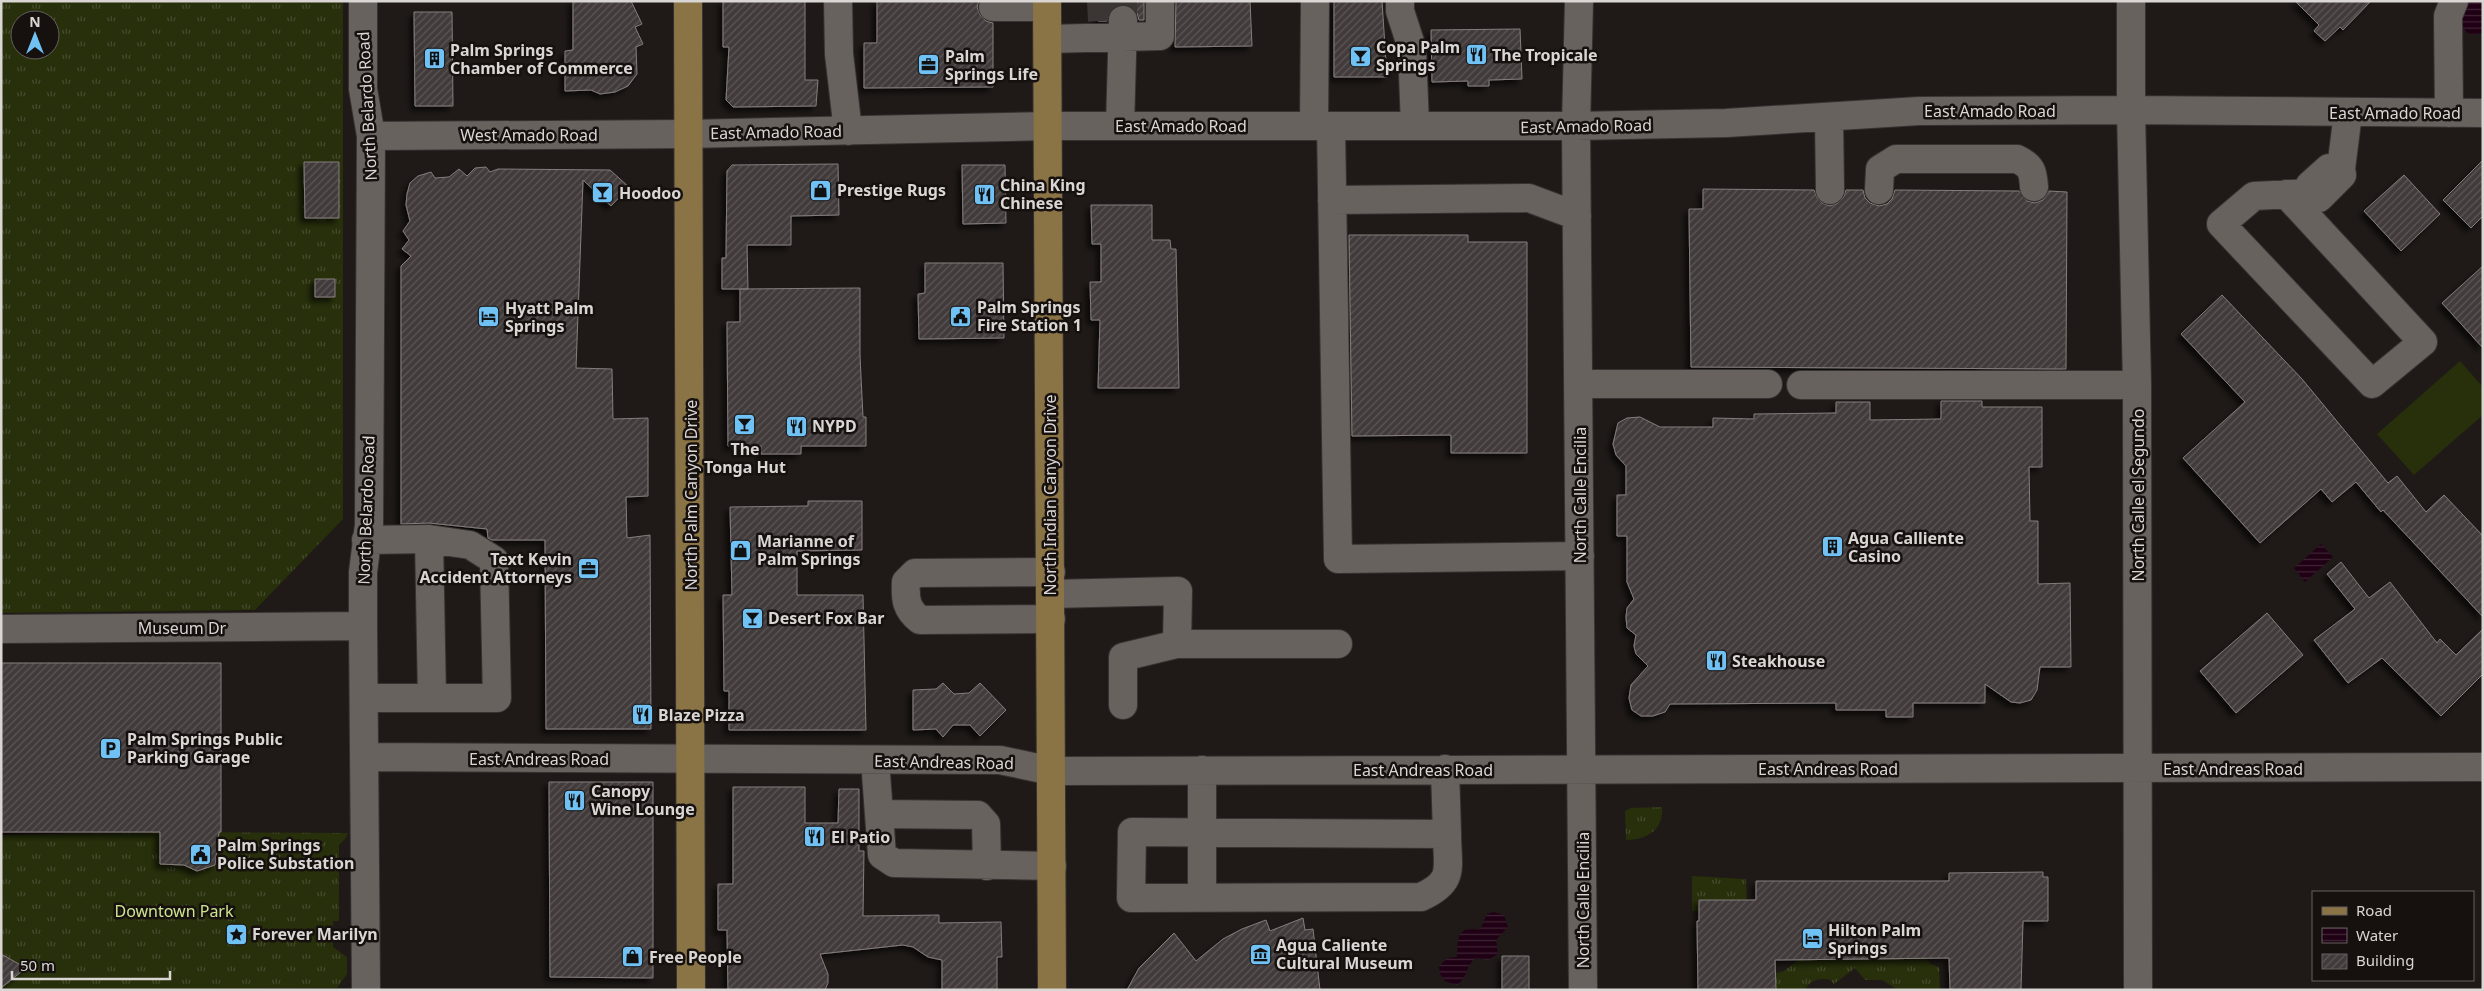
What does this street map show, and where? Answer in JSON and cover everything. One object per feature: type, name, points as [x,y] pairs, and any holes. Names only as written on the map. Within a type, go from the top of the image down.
[{"type":"main road","name":"North Palm Canyon Drive","points":[[688,1],[691,990]]},
{"type":"main road","name":"North Indian Canyon Drive","points":[[1047,4],[1052,990]]},
{"type":"street","name":"North Belardo Road","points":[[363,1],[363,90],[371,136],[369,505],[363,572],[366,990]]},
{"type":"street","points":[[838,1],[840,54],[848,130]]},
{"type":"street","points":[[1048,39],[1112,29],[1160,36],[1160,1]]},
{"type":"street","points":[[1315,1],[1323,126],[1332,200],[1338,559],[1580,556]]},
{"type":"street","points":[[1400,1],[1400,11],[1412,48],[1415,126]]},
{"type":"street","name":"North Calle Encilia","points":[[1579,1],[1576,126],[1583,990]]},
{"type":"street","name":"North Calle el Segundo","points":[[2131,1],[2131,110],[2137,385],[2138,990]]},
{"type":"street","points":[[2449,113],[2448,16],[2454,1]]},
{"type":"street","points":[[993,7],[1047,4]]},
{"type":"street","points":[[1112,29],[1120,126]]},
{"type":"street","name":"East Amado Road","points":[[688,134],[1048,126],[1576,126],[1726,123],[1919,111],[2131,110],[2348,114],[2483,113]]},
{"type":"street","points":[[2298,194],[2422,342],[2372,384],[2221,224],[2254,196],[2298,194],[2319,198],[2342,176],[2340,168],[2348,114]]},
{"type":"street","points":[[1829,117],[1830,190]]},
{"type":"street","name":"West Amado Road","points":[[371,136],[688,134]]},
{"type":"street","points":[[1879,190],[1880,169],[1896,159],[2017,160],[2028,164],[2033,171],[2034,187]]},
{"type":"street","points":[[1332,200],[1529,198],[1577,216]]},
{"type":"street","points":[[1579,384],[1768,384]]},
{"type":"street","points":[[1801,385],[2137,385]]},
{"type":"street","points":[[364,698],[497,698],[494,560],[470,545],[429,539],[366,540]]},
{"type":"street","points":[[429,539],[432,698]]},
{"type":"street","points":[[1051,595],[1178,591],[1177,644]]},
{"type":"street","name":"Museum Dr","points":[[1,629],[363,626]]},
{"type":"street","points":[[1124,705],[1123,657],[1177,644],[1338,644]]},
{"type":"street","name":"East Andreas Road","points":[[364,757],[1000,760],[1052,771],[2483,767]]},
{"type":"street","points":[[875,760],[882,855],[894,863],[1052,866]]},
{"type":"street","points":[[1445,769],[1447,834],[1448,875],[1439,889],[1421,897],[1131,898],[1132,832],[1447,834]]},
{"type":"street","points":[[1202,770],[1202,897]]},
{"type":"street","points":[[879,814],[978,815],[986,824],[986,866]]},
{"type":"green space","points":[[1,1],[343,1],[343,519],[255,610],[1,613]]},
{"type":"green space","points":[[2460,361],[2483,387],[2483,415],[2414,475],[2377,434]]},
{"type":"green space","points":[[1662,807],[1660,822],[1653,832],[1641,838],[1626,840],[1625,811],[1631,808]]},
{"type":"green space","name":"Downtown Park","points":[[150,832],[348,833],[339,845],[339,921],[333,921],[333,947],[347,957],[347,974],[337,988],[1,990],[1,835]]},
{"type":"green space","points":[[1692,876],[1746,879],[1747,906],[1736,906],[1735,900],[1698,900],[1698,911],[1692,911]]},
{"type":"green space","points":[[1926,958],[1931,964],[1939,967],[1940,990],[1898,990],[1882,980],[1865,980],[1855,968],[1834,984],[1830,980],[1819,979],[1812,982],[1805,990],[1776,990],[1776,973],[1784,971],[1798,960]]},
{"type":"water","points":[[2466,1],[2483,1],[2483,34],[2469,34],[2458,24]]},
{"type":"water","points":[[2321,544],[2333,557],[2305,582],[2294,568]]},
{"type":"water","points":[[1494,912],[1504,915],[1508,927],[1496,940],[1498,954],[1488,960],[1476,958],[1470,963],[1464,978],[1457,985],[1445,981],[1440,974],[1439,966],[1448,958],[1457,957],[1458,940],[1462,932],[1472,929],[1480,930],[1487,914]]},
{"type":"building","points":[[573,1],[631,1],[642,24],[635,27],[643,44],[636,47],[637,74],[628,86],[615,92],[600,94],[591,90],[565,91],[565,51],[573,50]]},
{"type":"building","points":[[723,1],[805,1],[805,80],[818,80],[816,106],[733,107],[726,100],[729,47],[723,47]]},
{"type":"building","name":"Palm Springs Life","points":[[877,1],[979,1],[977,7],[980,15],[986,21],[993,23],[993,87],[864,88],[864,43],[877,43]]},
{"type":"building","points":[[1098,1],[1144,1],[1144,20],[1139,20],[1137,13],[1132,7],[1123,4],[1116,6],[1110,11],[1107,21],[1098,21]]},
{"type":"building","points":[[1176,1],[1250,1],[1252,46],[1175,47]]},
{"type":"building","name":"Copa Palm Springs","points":[[1334,1],[1382,1],[1387,77],[1334,77]]},
{"type":"building","points":[[2295,1],[2371,1],[2343,30],[2340,27],[2325,41],[2314,31],[2319,25]]},
{"type":"building","name":"Palm Springs Chamber of Commerce","points":[[414,12],[452,12],[453,106],[415,106]]},
{"type":"building","name":"The Tropicale","points":[[1520,29],[1522,79],[1489,80],[1489,86],[1468,86],[1468,81],[1432,82],[1431,30]]},
{"type":"building","points":[[2483,160],[2483,216],[2471,228],[2443,200]]},
{"type":"building","points":[[304,162],[339,162],[339,218],[305,218]]},
{"type":"building","points":[[838,164],[839,215],[791,216],[791,245],[747,245],[748,289],[722,289],[722,258],[726,258],[727,171],[732,165]]},
{"type":"building","name":"China King Chinese","points":[[962,165],[1005,165],[1006,223],[963,224]]},
{"type":"building","name":"Hyatt Palm Springs","points":[[486,167],[490,172],[498,169],[610,170],[629,187],[611,206],[583,180],[576,368],[612,369],[613,419],[648,418],[648,496],[626,497],[627,538],[650,535],[651,729],[546,729],[545,540],[492,540],[488,538],[487,529],[429,523],[401,524],[401,266],[411,256],[402,249],[409,240],[403,231],[410,221],[406,205],[407,194],[410,183],[418,176],[431,172],[435,178],[449,177],[459,169],[467,176],[475,168]]},
{"type":"building","points":[[2404,175],[2440,214],[2401,251],[2364,211]]},
{"type":"building","points":[[1703,189],[1814,190],[1817,198],[1822,203],[1830,206],[1838,203],[1843,198],[1846,190],[1863,190],[1865,198],[1870,203],[1879,206],[1887,204],[1892,199],[1895,190],[2019,191],[2027,201],[2035,203],[2043,200],[2049,191],[2067,192],[2066,369],[1691,367],[1689,209],[1703,209]]},
{"type":"building","points":[[1091,205],[1152,205],[1152,240],[1170,240],[1171,249],[1176,249],[1179,388],[1098,388],[1100,320],[1091,320],[1090,282],[1101,282],[1101,244],[1092,244]]},
{"type":"building","points":[[1349,235],[1468,235],[1468,242],[1527,242],[1527,453],[1451,453],[1451,435],[1352,436]]},
{"type":"building","name":"Palm Springs Fire Station 1","points":[[925,263],[1003,263],[1004,338],[919,339],[918,294],[925,293]]},
{"type":"building","points":[[2483,266],[2483,348],[2442,303]]},
{"type":"building","points":[[315,279],[335,279],[335,297],[315,297]]},
{"type":"building","points":[[860,288],[860,356],[863,417],[866,417],[866,446],[801,446],[801,454],[761,454],[761,446],[728,446],[727,322],[740,322],[740,289]]},
{"type":"building","points":[[2222,295],[2302,379],[2388,483],[2397,476],[2426,512],[2444,495],[2483,536],[2483,617],[2383,510],[2381,512],[2356,482],[2332,502],[2321,489],[2260,543],[2183,458],[2245,402],[2181,334]]},
{"type":"building","name":"Agua Calliente Casino","points":[[1941,401],[1982,401],[1982,407],[2042,407],[2042,467],[2029,467],[2030,521],[2038,521],[2038,584],[2070,583],[2071,667],[2040,667],[2037,690],[2031,700],[2020,703],[2011,702],[1985,684],[1985,703],[1913,703],[1913,717],[1886,717],[1886,710],[1836,710],[1836,703],[1670,704],[1665,712],[1653,716],[1641,716],[1632,710],[1629,698],[1631,685],[1648,666],[1636,654],[1634,646],[1636,635],[1627,628],[1627,608],[1634,599],[1627,582],[1627,536],[1617,536],[1617,495],[1626,495],[1626,466],[1616,455],[1613,444],[1618,423],[1627,418],[1640,417],[1660,427],[1713,427],[1713,418],[1754,419],[1754,414],[1836,413],[1836,402],[1870,402],[1870,420],[1941,419]]},
{"type":"building","points":[[808,501],[862,501],[862,550],[797,551],[797,595],[863,595],[866,730],[729,730],[729,691],[724,691],[723,595],[732,595],[730,507],[808,506]]},
{"type":"building","points":[[2341,562],[2369,598],[2390,582],[2437,643],[2440,639],[2456,655],[2483,629],[2483,674],[2441,716],[2382,658],[2348,683],[2314,640],[2355,609],[2327,574]]},
{"type":"building","points":[[2267,613],[2303,655],[2236,713],[2200,671]]},
{"type":"building","name":"Palm Springs Public Parking Garage","points":[[1,663],[221,663],[221,832],[219,832],[215,865],[197,871],[184,865],[160,864],[160,832],[1,832]]},
{"type":"building","points":[[943,683],[954,694],[969,693],[980,683],[1006,710],[980,736],[970,725],[953,725],[943,737],[936,729],[913,730],[913,690],[936,689]]},
{"type":"building","points":[[549,782],[653,782],[653,978],[550,977]]},
{"type":"building","points":[[733,787],[805,787],[805,823],[838,823],[839,789],[859,789],[859,851],[864,851],[863,916],[939,915],[939,923],[1001,922],[1002,957],[997,957],[997,990],[942,990],[942,960],[928,957],[913,947],[903,945],[820,954],[828,974],[828,983],[825,990],[728,990],[727,930],[718,930],[718,884],[733,884]]},
{"type":"building","name":"Hilton Palm Springs","points":[[2043,872],[2043,877],[2048,877],[2048,921],[2023,921],[2021,990],[1950,990],[1949,958],[1775,960],[1776,990],[1698,990],[1697,921],[1699,921],[1699,900],[1756,900],[1756,881],[1949,881],[1949,873]]},
{"type":"building","name":"Agua Caliente Cultural Museum","points":[[1303,918],[1305,930],[1313,929],[1320,990],[1127,990],[1139,968],[1174,933],[1196,961],[1223,939],[1242,929],[1266,920],[1270,931]]},
{"type":"building","points":[[1,954],[26,968],[1,988]]},
{"type":"building","points":[[1502,956],[1529,956],[1529,990],[1502,990]]},
{"type":"tunnel","points":[[1101,1],[1102,21]]},
{"type":"tunnel","points":[[1123,1],[1123,20]]},
{"type":"place","name":"The Tropicale","points":[[1476,55]]},
{"type":"place","name":"Copa Palm Springs","points":[[1360,56]]},
{"type":"place","name":"Palm Springs Chamber of Commerce","points":[[434,59]]},
{"type":"place","name":"Palm Springs Life","points":[[929,65]]},
{"type":"place","name":"Prestige Rugs","points":[[821,190]]},
{"type":"place","name":"Hoodoo","points":[[603,193]]},
{"type":"place","name":"China King Chinese","points":[[984,194]]},
{"type":"place","name":"Palm Springs Fire Station 1","points":[[961,316]]},
{"type":"place","name":"Hyatt Palm Springs","points":[[489,317]]},
{"type":"place","name":"The Tonga Hut","points":[[745,425]]},
{"type":"place","name":"NYPD","points":[[796,426]]},
{"type":"place","name":"Agua Calliente Casino","points":[[1832,547]]},
{"type":"place","name":"Marianne of Palm Springs","points":[[741,550]]},
{"type":"place","name":"Text Kevin Accident Attorneys","points":[[588,568]]},
{"type":"place","name":"Desert Fox Bar","points":[[752,618]]},
{"type":"place","name":"Steakhouse","points":[[1716,661]]},
{"type":"place","name":"Blaze Pizza","points":[[642,715]]},
{"type":"place","name":"Palm Springs Public Parking Garage","points":[[111,748]]},
{"type":"place","name":"Canopy Wine Lounge","points":[[575,800]]},
{"type":"place","name":"El Patio","points":[[815,837]]},
{"type":"place","name":"Palm Springs Police Substation","points":[[201,854]]},
{"type":"place","name":"Forever Marilyn","points":[[236,934]]},
{"type":"place","name":"Hilton Palm Springs","points":[[1812,939]]},
{"type":"place","name":"Agua Caliente Cultural Museum","points":[[1260,954]]},
{"type":"place","name":"Free People","points":[[633,957]]}]
